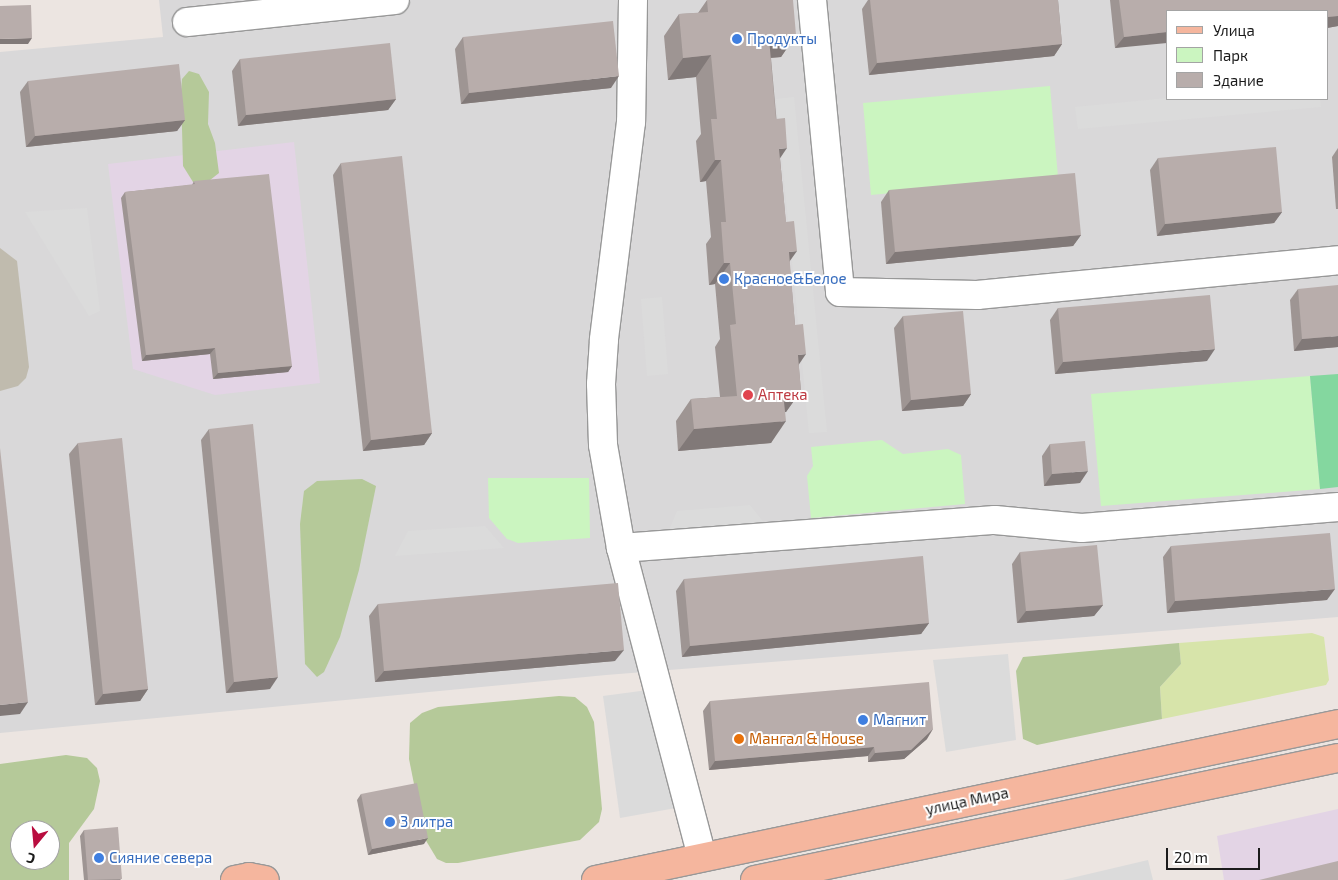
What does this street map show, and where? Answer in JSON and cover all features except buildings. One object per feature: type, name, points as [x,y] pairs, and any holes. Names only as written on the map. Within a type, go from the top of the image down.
[{"type":"main road","name":"улица Мира","points":[[596,880],[705,868],[1338,724]]},
{"type":"main road","points":[[756,880],[1338,758]]},
{"type":"main road","points":[[235,880],[249,877],[264,880]]},
{"type":"street","points":[[187,22],[395,0]]},
{"type":"street","points":[[633,0],[631,122],[601,384],[606,474],[621,548],[705,868]]},
{"type":"street","points":[[812,0],[840,292],[977,295],[1338,260]]},
{"type":"street","points":[[621,548],[995,520],[1082,528],[1338,506]]},
{"type":"shaded area","points":[[159,0],[1338,0],[1338,617],[606,675],[0,733],[0,52],[163,37]]},
{"type":"shaded area","points":[[794,97],[827,432],[809,433],[776,99]]},
{"type":"shaded area","points":[[1166,98],[1166,100],[1320,100],[1321,107],[1078,129],[1075,107]]},
{"type":"shaded area","points":[[294,142],[320,383],[215,395],[133,369],[108,164]]},
{"type":"shaded area","points":[[87,208],[100,311],[89,316],[25,212]]},
{"type":"shaded area","points":[[0,248],[17,261],[29,367],[26,378],[18,386],[0,391]]},
{"type":"shaded area","points":[[662,297],[668,374],[647,376],[641,299]]},
{"type":"shaded area","points":[[750,505],[766,525],[668,533],[677,511]]},
{"type":"shaded area","points":[[485,526],[504,548],[395,556],[408,531]]},
{"type":"shaded area","points":[[1008,654],[1016,740],[946,752],[933,660]]},
{"type":"shaded area","points":[[648,690],[676,808],[620,818],[603,696]]},
{"type":"shaded area","points":[[1338,809],[1338,880],[1224,880],[1217,836]]},
{"type":"shaded area","points":[[1148,860],[1153,880],[1063,880]]},
{"type":"green space","points":[[189,71],[199,74],[209,92],[208,124],[215,143],[219,173],[205,184],[193,182],[183,166],[181,91],[182,79]]},
{"type":"green space","points":[[1050,86],[1058,177],[871,195],[863,103]]},
{"type":"green space","points":[[1338,374],[1338,487],[1320,489],[1310,376]]},
{"type":"green space","points":[[1310,376],[1320,489],[1101,506],[1091,394]]},
{"type":"green space","points":[[882,440],[903,454],[948,449],[961,455],[965,504],[811,518],[807,476],[813,466],[811,447]]},
{"type":"green space","points":[[488,478],[589,478],[590,538],[518,543],[507,539],[489,518]]},
{"type":"green space","points":[[362,479],[376,486],[359,570],[340,637],[324,672],[317,677],[305,664],[300,524],[304,491],[317,481]]},
{"type":"green space","points":[[1312,633],[1324,637],[1329,680],[1326,685],[1162,719],[1160,687],[1181,664],[1179,643]]},
{"type":"green space","points":[[1179,643],[1181,664],[1160,687],[1162,719],[1037,745],[1023,739],[1016,671],[1023,657]]},
{"type":"green space","points":[[559,696],[575,697],[587,707],[594,722],[602,809],[599,822],[580,840],[458,863],[446,863],[437,859],[425,839],[409,759],[410,723],[422,713],[438,707]]},
{"type":"green space","points":[[66,755],[87,758],[97,768],[100,781],[94,809],[69,843],[69,880],[0,880],[0,764]]},
{"type":"place","name":"Продукты","points":[[737,39]]},
{"type":"place","name":"Красное&Белое","points":[[724,279]]},
{"type":"place","name":"Аптека","points":[[748,395]]},
{"type":"place","name":"Магнит","points":[[863,720]]},
{"type":"place","name":"Мангал & House","points":[[739,739]]},
{"type":"place","name":"3 литра","points":[[390,822]]},
{"type":"place","name":"Сияние севера","points":[[99,858]]}]
